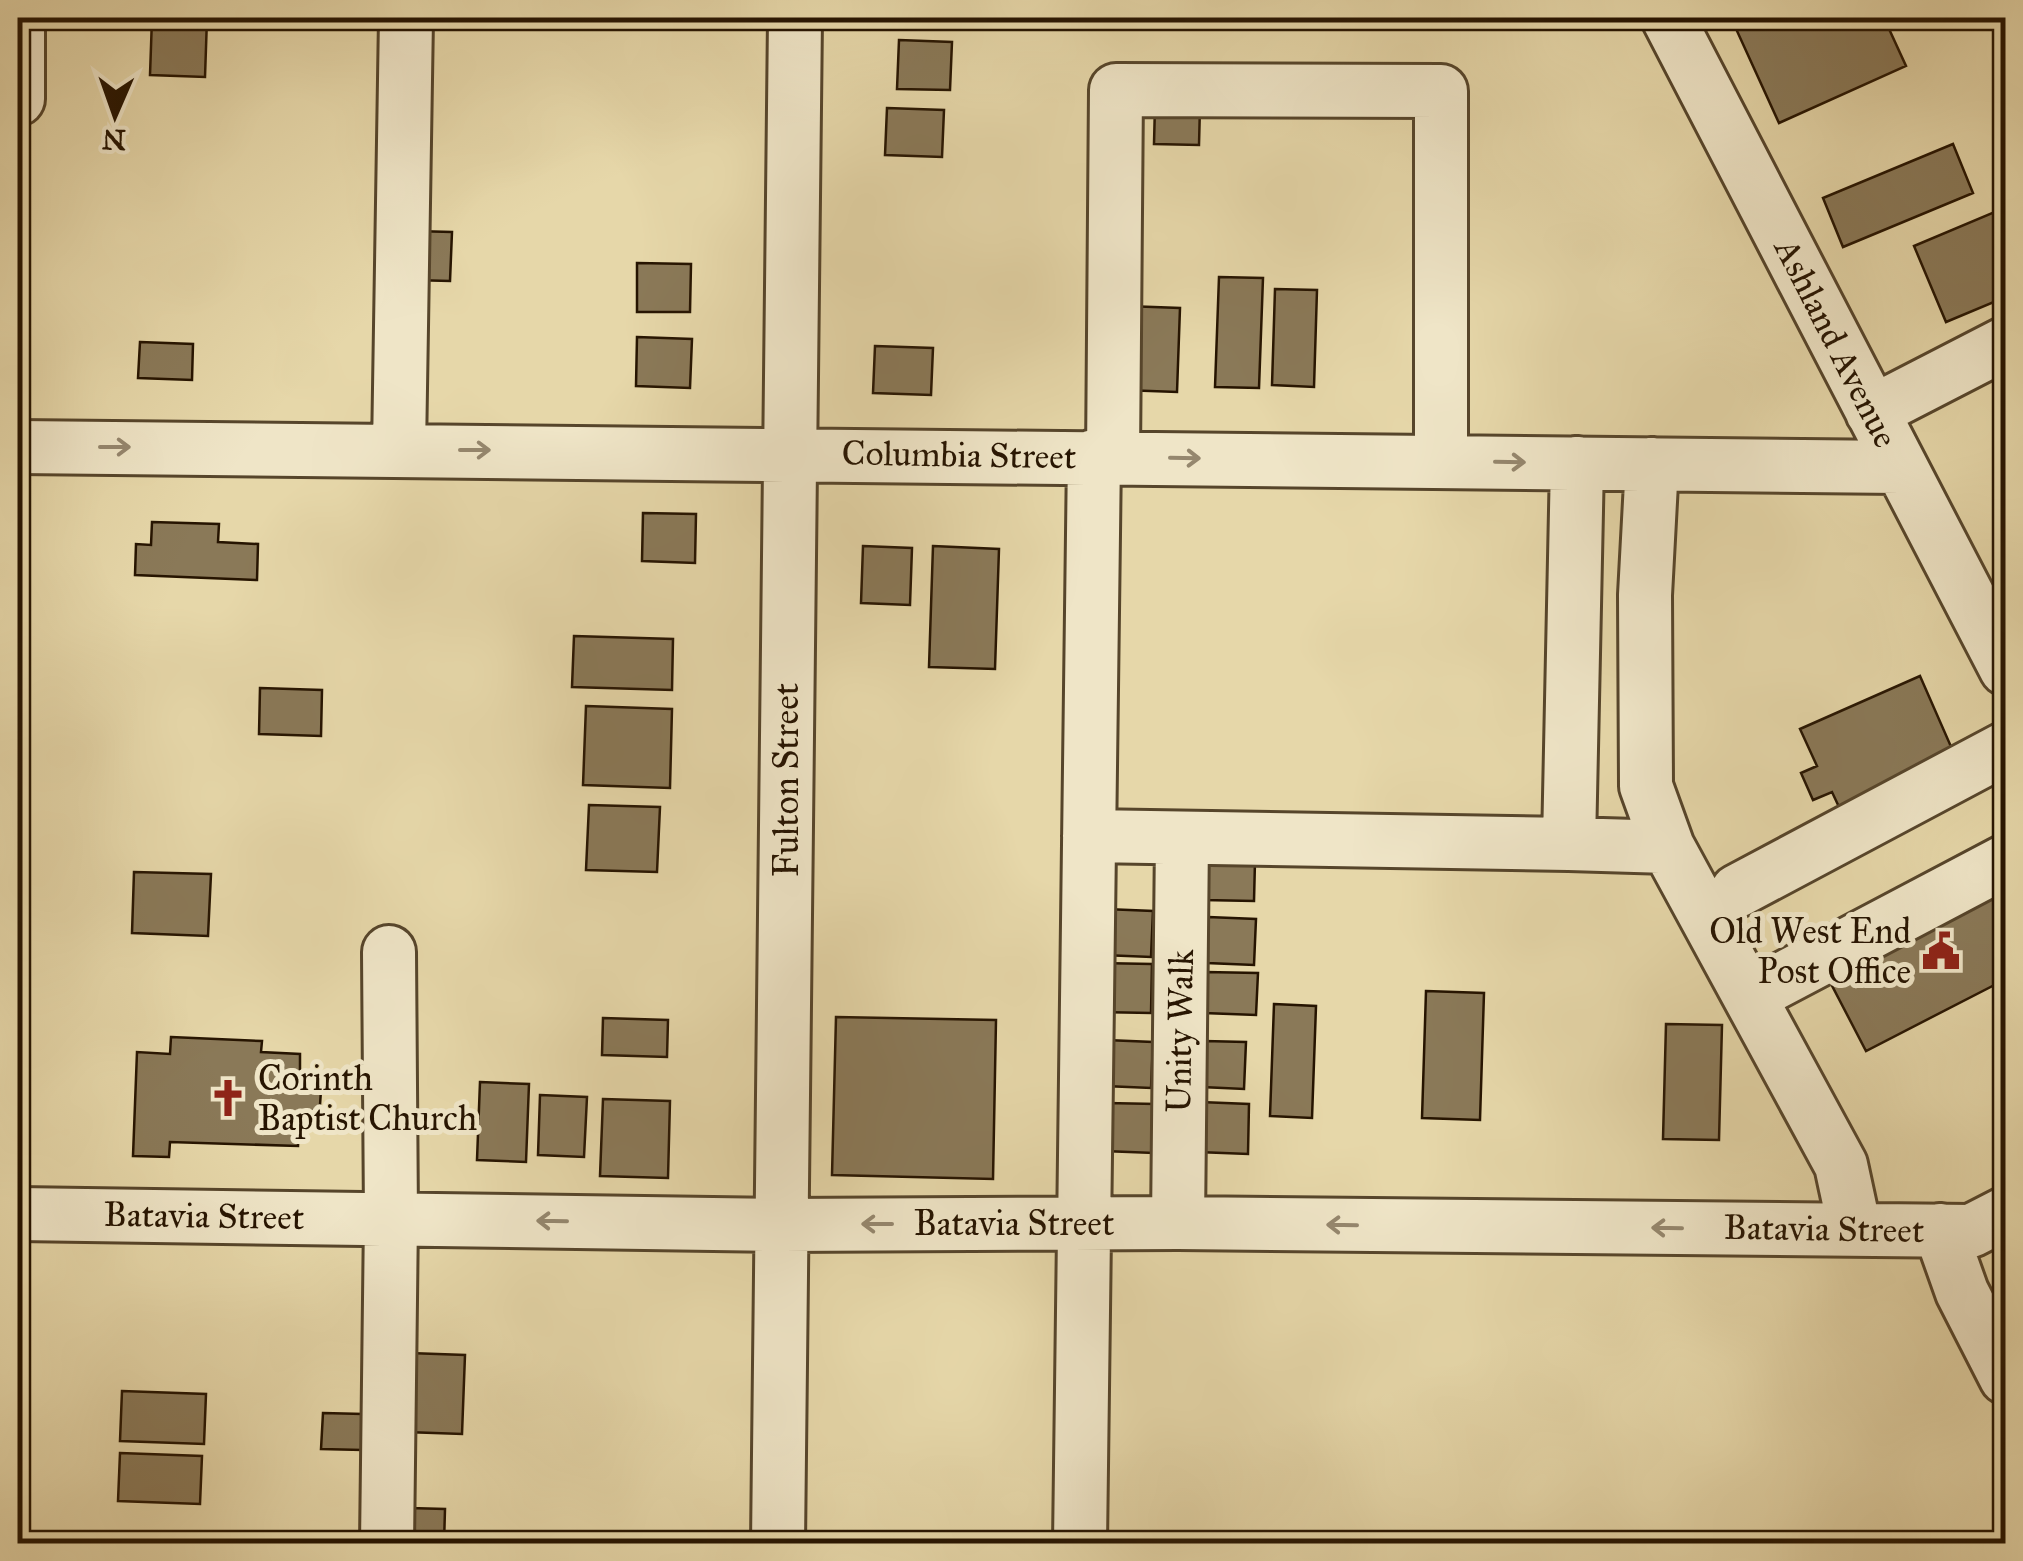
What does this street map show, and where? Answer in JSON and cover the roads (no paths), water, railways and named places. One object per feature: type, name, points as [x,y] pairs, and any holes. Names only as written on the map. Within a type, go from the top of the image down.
[{"type":"street","points":[[18,18],[18,99]]},
{"type":"street","points":[[399,450],[406,18]]},
{"type":"street","name":"Fulton Street","points":[[778,1544],[795,18]]},
{"type":"street","name":"Ashland Avenue","points":[[1668,18],[2006,669]]},
{"type":"street","points":[[1080,1544],[1089,836],[1116,90],[1441,91],[1441,461]]},
{"type":"street","points":[[1872,412],[2006,343]]},
{"type":"street","name":"Columbia Street","points":[[18,446],[1900,467]]},
{"type":"street","points":[[1569,844],[1576,463]]},
{"type":"street","points":[[1652,464],[1645,594],[1646,786],[1668,848],[1842,1165],[1855,1230]]},
{"type":"street","points":[[1737,891],[2006,748]]},
{"type":"street","points":[[1089,836],[1668,848]]},
{"type":"street","name":"Unity Walk","points":[[1178,1223],[1182,838]]},
{"type":"street","points":[[1750,996],[2006,861]]},
{"type":"street","points":[[388,1544],[389,952]]},
{"type":"street","name":"Batavia Street","points":[[18,1214],[783,1224],[1178,1223],[1971,1231],[2006,1212]]},
{"type":"street","points":[[1940,1230],[1962,1292],[2006,1378]]},
{"type":"place","name":"Old West End Post Office","points":[[1941,951]]},
{"type":"place","name":"Corinth Baptist Church","points":[[228,1098]]}]
